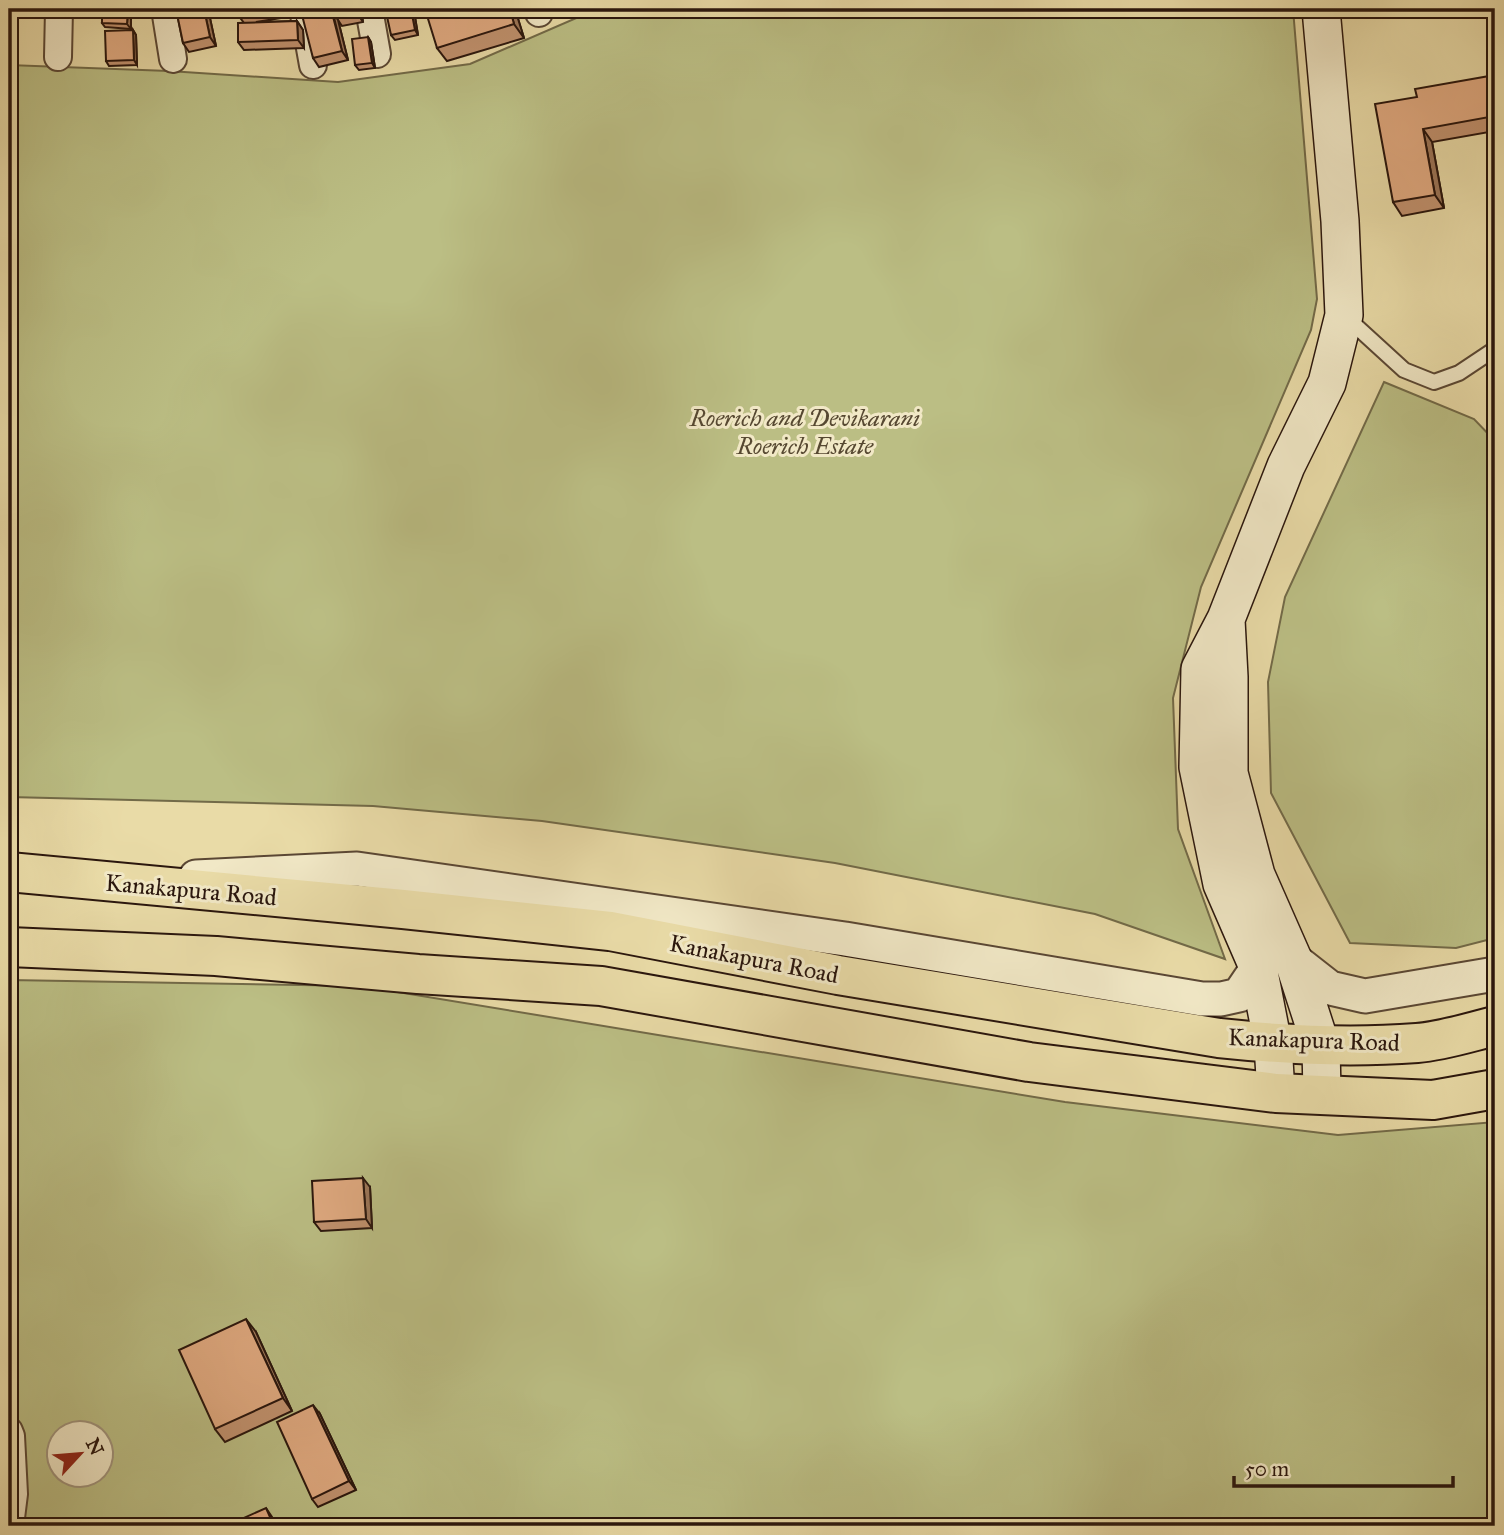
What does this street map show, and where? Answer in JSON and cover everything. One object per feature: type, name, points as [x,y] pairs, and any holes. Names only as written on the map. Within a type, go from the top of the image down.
[{"type":"highway","name":"Kanakapura Road","points":[[9,872],[610,931],[838,975],[1219,1038],[1273,1044],[1321,1046],[1419,1043],[1495,1026]]},
{"type":"highway","name":"Kanakapura Road","points":[[9,947],[216,956],[418,974],[601,986],[1029,1062],[1276,1093],[1433,1100],[1495,1089]]},
{"type":"main road","points":[[1276,1093],[1273,1044],[1258,967],[1222,884],[1198,767],[1200,669],[1226,619],[1286,466],[1327,383],[1344,315],[1340,220],[1321,9]]},
{"type":"main road","points":[[1226,619],[1229,773],[1256,875],[1293,959],[1321,1046],[1322,1094]]},
{"type":"street","points":[[58,57],[59,9]]},
{"type":"street","points":[[165,9],[173,60]]},
{"type":"street","points":[[303,9],[313,65]]},
{"type":"street","points":[[369,9],[377,54]]},
{"type":"street","points":[[92,882],[357,869],[832,936],[1202,999],[1239,995],[1258,967]]},
{"type":"street","points":[[1293,959],[1330,988],[1365,996],[1495,974]]},
{"type":"street","points":[[9,1431],[12,1436],[14,1494],[10,1526]]},
{"type":"lane","points":[[1344,315],[1404,370],[1434,382],[1459,373],[1495,349]]},
{"type":"green space","name":"Roerich and Devikarani Roerich Estate","points":[[597,9],[1293,9],[1317,299],[1311,330],[1201,587],[1173,698],[1178,829],[1225,959],[1095,914],[835,863],[542,821],[373,806],[9,797],[9,65],[169,71],[338,82],[470,64]]},
{"type":"green space","points":[[1384,382],[1474,419],[1495,441],[1495,938],[1456,948],[1350,943],[1271,793],[1268,682],[1285,597]]},
{"type":"green space","points":[[9,980],[361,986],[1065,1102],[1338,1135],[1495,1122],[1495,1526],[9,1526]]},
{"type":"building","points":[[102,9],[128,9],[127,24],[102,23]]},
{"type":"building","points":[[176,9],[204,9],[210,37],[183,43]]},
{"type":"building","points":[[237,9],[276,9],[238,15]]},
{"type":"building","points":[[331,9],[342,51],[313,58],[302,15]]},
{"type":"building","points":[[335,9],[356,9],[357,13],[336,17]]},
{"type":"building","points":[[411,9],[415,30],[391,35],[386,12]]},
{"type":"building","points":[[425,9],[510,9],[514,24],[437,48]]},
{"type":"building","points":[[297,21],[298,40],[238,42],[238,23]]},
{"type":"building","points":[[133,30],[134,60],[106,61],[105,31]]},
{"type":"building","points":[[368,37],[372,63],[355,65],[352,39]]},
{"type":"building","points":[[1495,75],[1495,116],[1423,129],[1435,195],[1393,202],[1375,104],[1417,97],[1415,89]]},
{"type":"building","points":[[363,1178],[366,1219],[314,1222],[312,1181]]},
{"type":"building","points":[[246,1319],[283,1398],[215,1429],[179,1350]]},
{"type":"building","points":[[313,1405],[349,1481],[312,1499],[277,1422]]},
{"type":"building","points":[[266,1508],[274,1526],[226,1526]]}]
